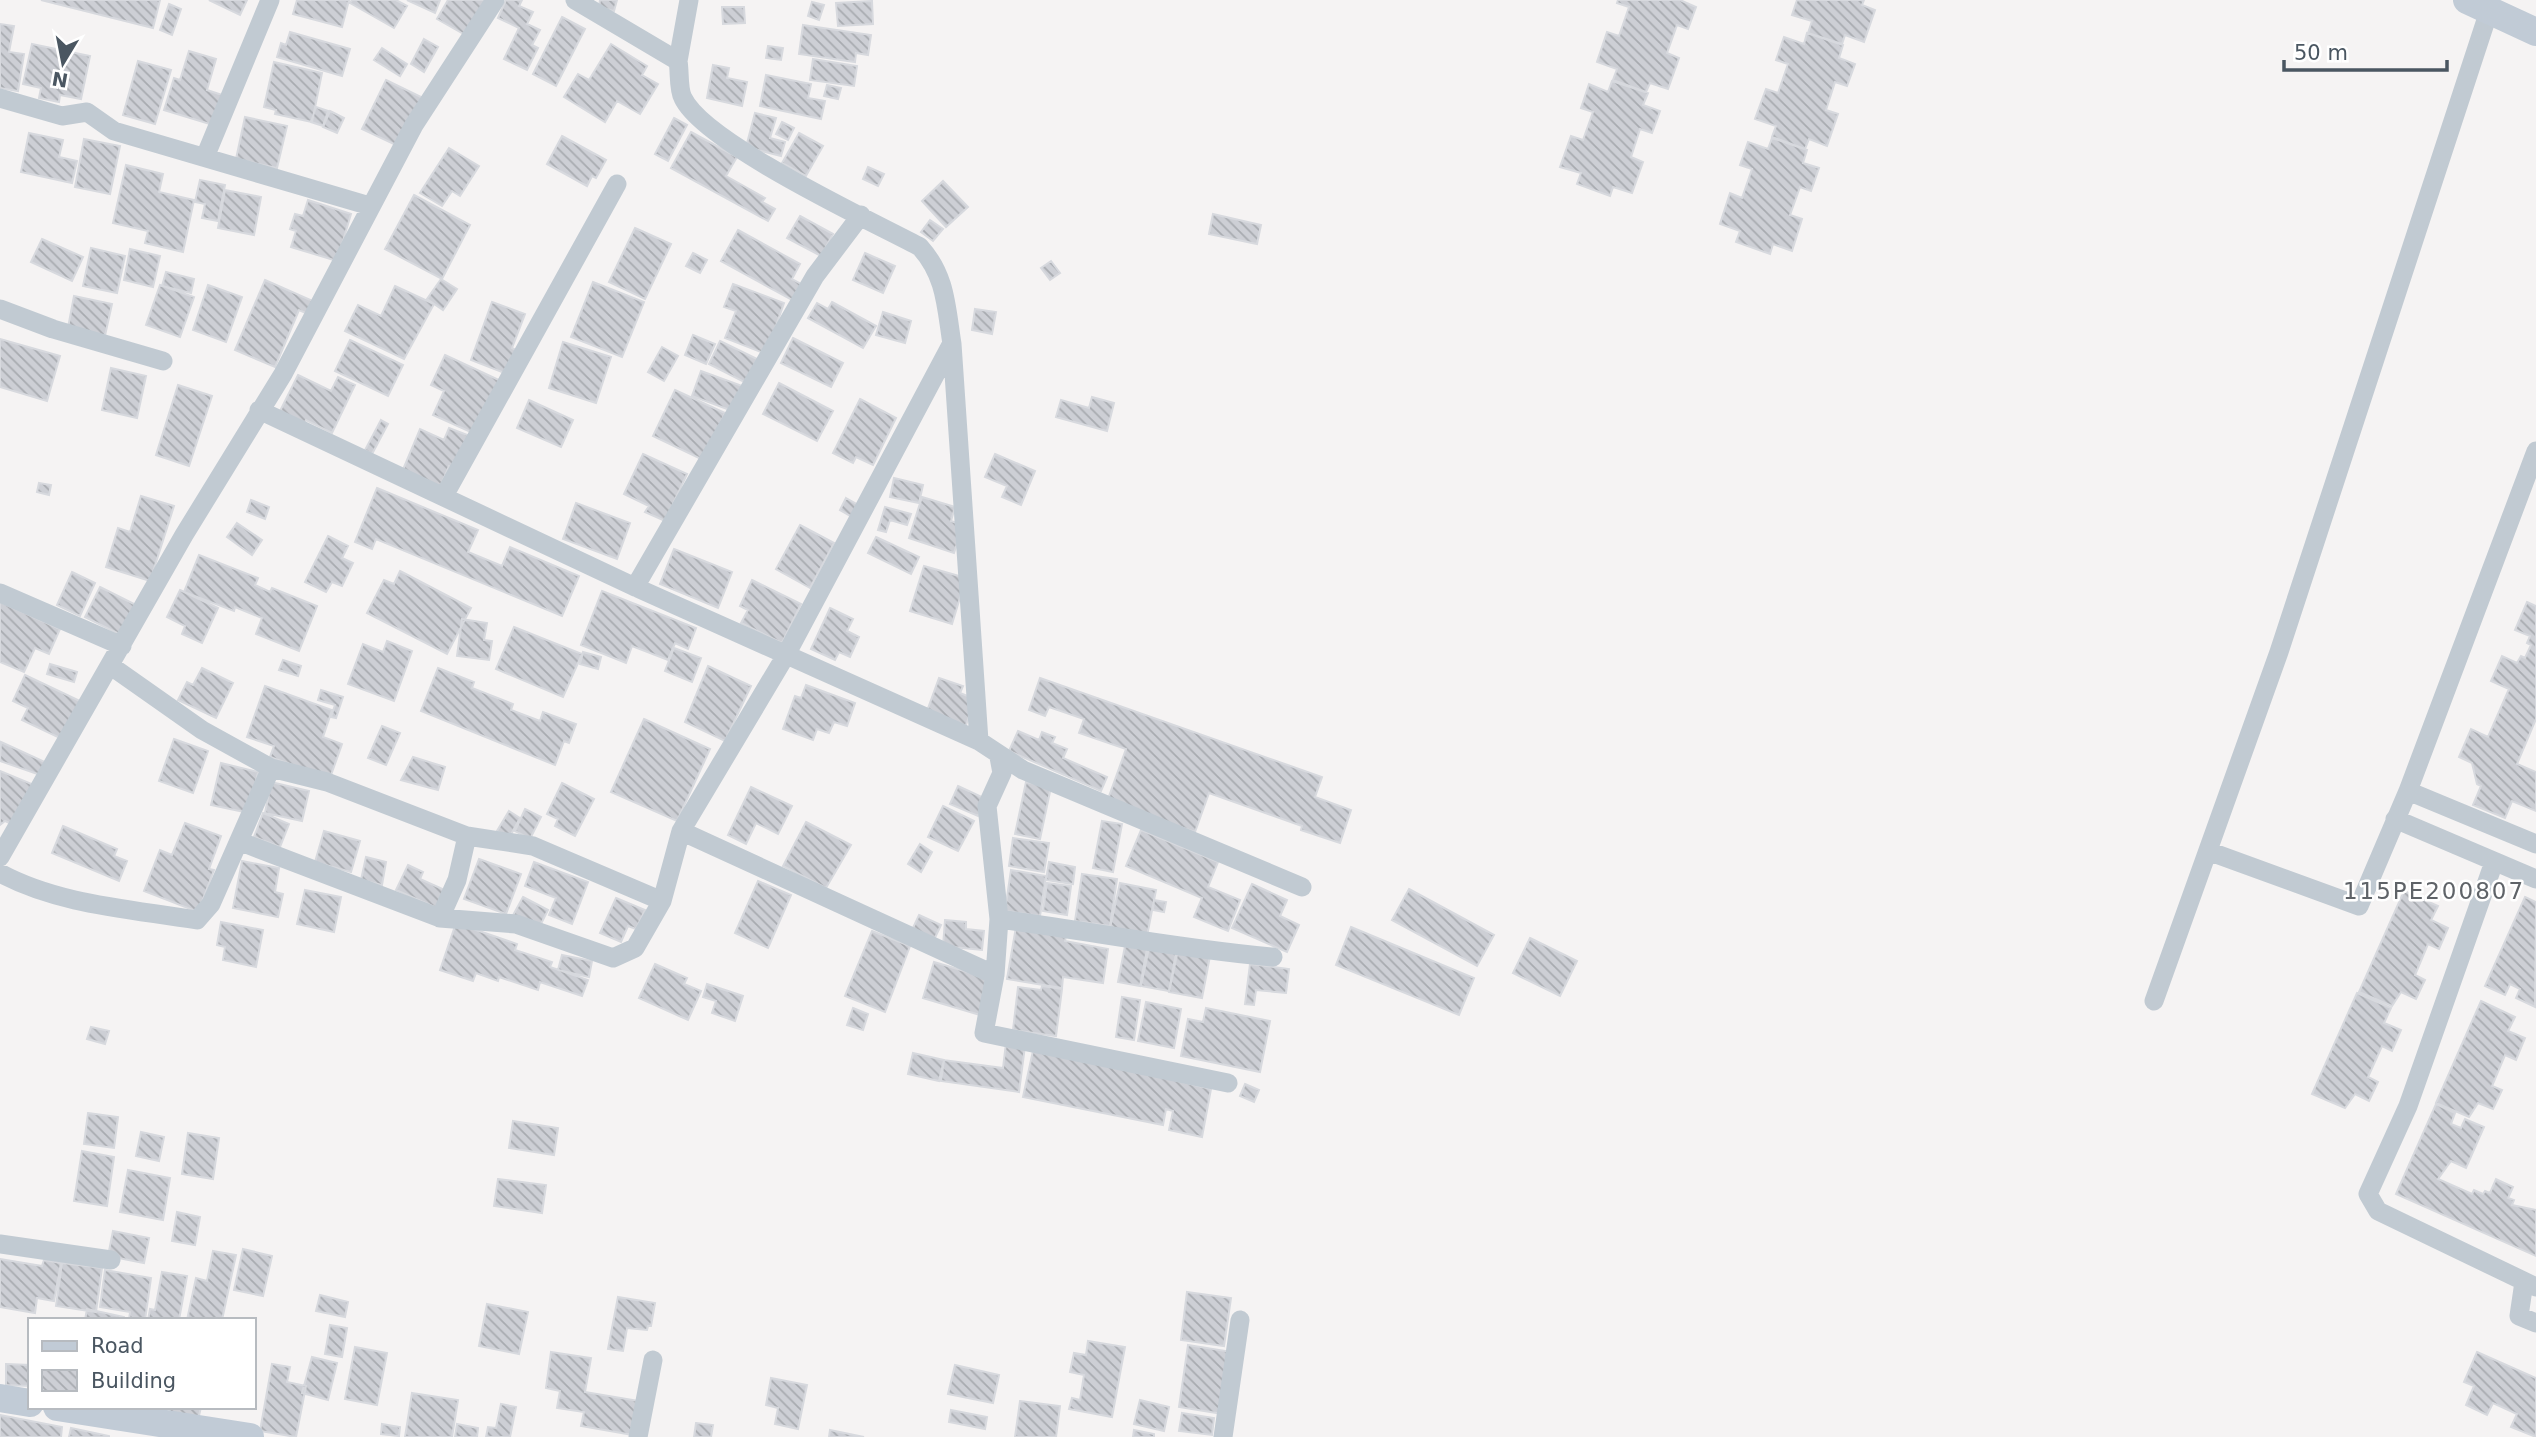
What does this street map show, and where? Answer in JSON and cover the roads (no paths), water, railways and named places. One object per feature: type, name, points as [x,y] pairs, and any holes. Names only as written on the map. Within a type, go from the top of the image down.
[{"type":"street","points":[[205,157],[270,0]]},
{"type":"street","points":[[0,857],[184,534],[259,410],[284,374],[414,125],[495,0]]},
{"type":"street","points":[[575,0],[678,61]]},
{"type":"street","points":[[689,0],[678,61],[682,98],[702,120],[757,161],[920,247],[935,263],[944,288],[952,344],[979,741]]},
{"type":"street","points":[[2154,1001],[2279,652],[2478,5],[2536,32]]},
{"type":"street","points":[[0,99],[62,116],[88,113],[114,131],[370,205]]},
{"type":"street","points":[[444,496],[617,184]]},
{"type":"street","points":[[635,587],[815,276],[861,215]]},
{"type":"street","points":[[0,309],[53,329],[163,361]]},
{"type":"street","points":[[241,842],[440,918],[516,924],[613,958],[635,948],[663,901],[681,831],[786,655],[952,344]]},
{"type":"street","points":[[259,410],[635,587],[979,741],[999,757],[1303,887]]},
{"type":"street","points":[[2208,850],[2360,906],[2408,791],[2536,451]]},
{"type":"street","points":[[0,593],[122,646]]},
{"type":"street","points":[[111,666],[202,730],[271,768],[327,782],[467,836],[533,846],[663,901]]},
{"type":"street","points":[[999,757],[1002,773],[987,806],[999,919],[995,975],[984,1033],[1228,1083]]},
{"type":"street","points":[[0,873],[22,885],[67,898],[197,920],[211,904],[241,842],[271,768]]},
{"type":"street","points":[[2408,791],[2536,844]]},
{"type":"street","points":[[2395,820],[2536,880]]},
{"type":"street","points":[[681,831],[995,975]]},
{"type":"street","points":[[440,918],[457,880],[467,836]]},
{"type":"street","points":[[2494,862],[2407,1106],[2368,1194],[2378,1211],[2530,1285],[2528,1320]]},
{"type":"street","points":[[999,919],[1147,939],[1196,950],[1273,957]]},
{"type":"street","points":[[0,1244],[111,1260]]},
{"type":"street","points":[[1223,1437],[1240,1320]]},
{"type":"street","points":[[638,1437],[653,1360]]},
{"type":"street","points":[[0,1398],[28,1403]]},
{"type":"street","points":[[70,1409],[240,1436]]},
{"type":"district","name":"115PE200807","points":[[2434,891]]}]
